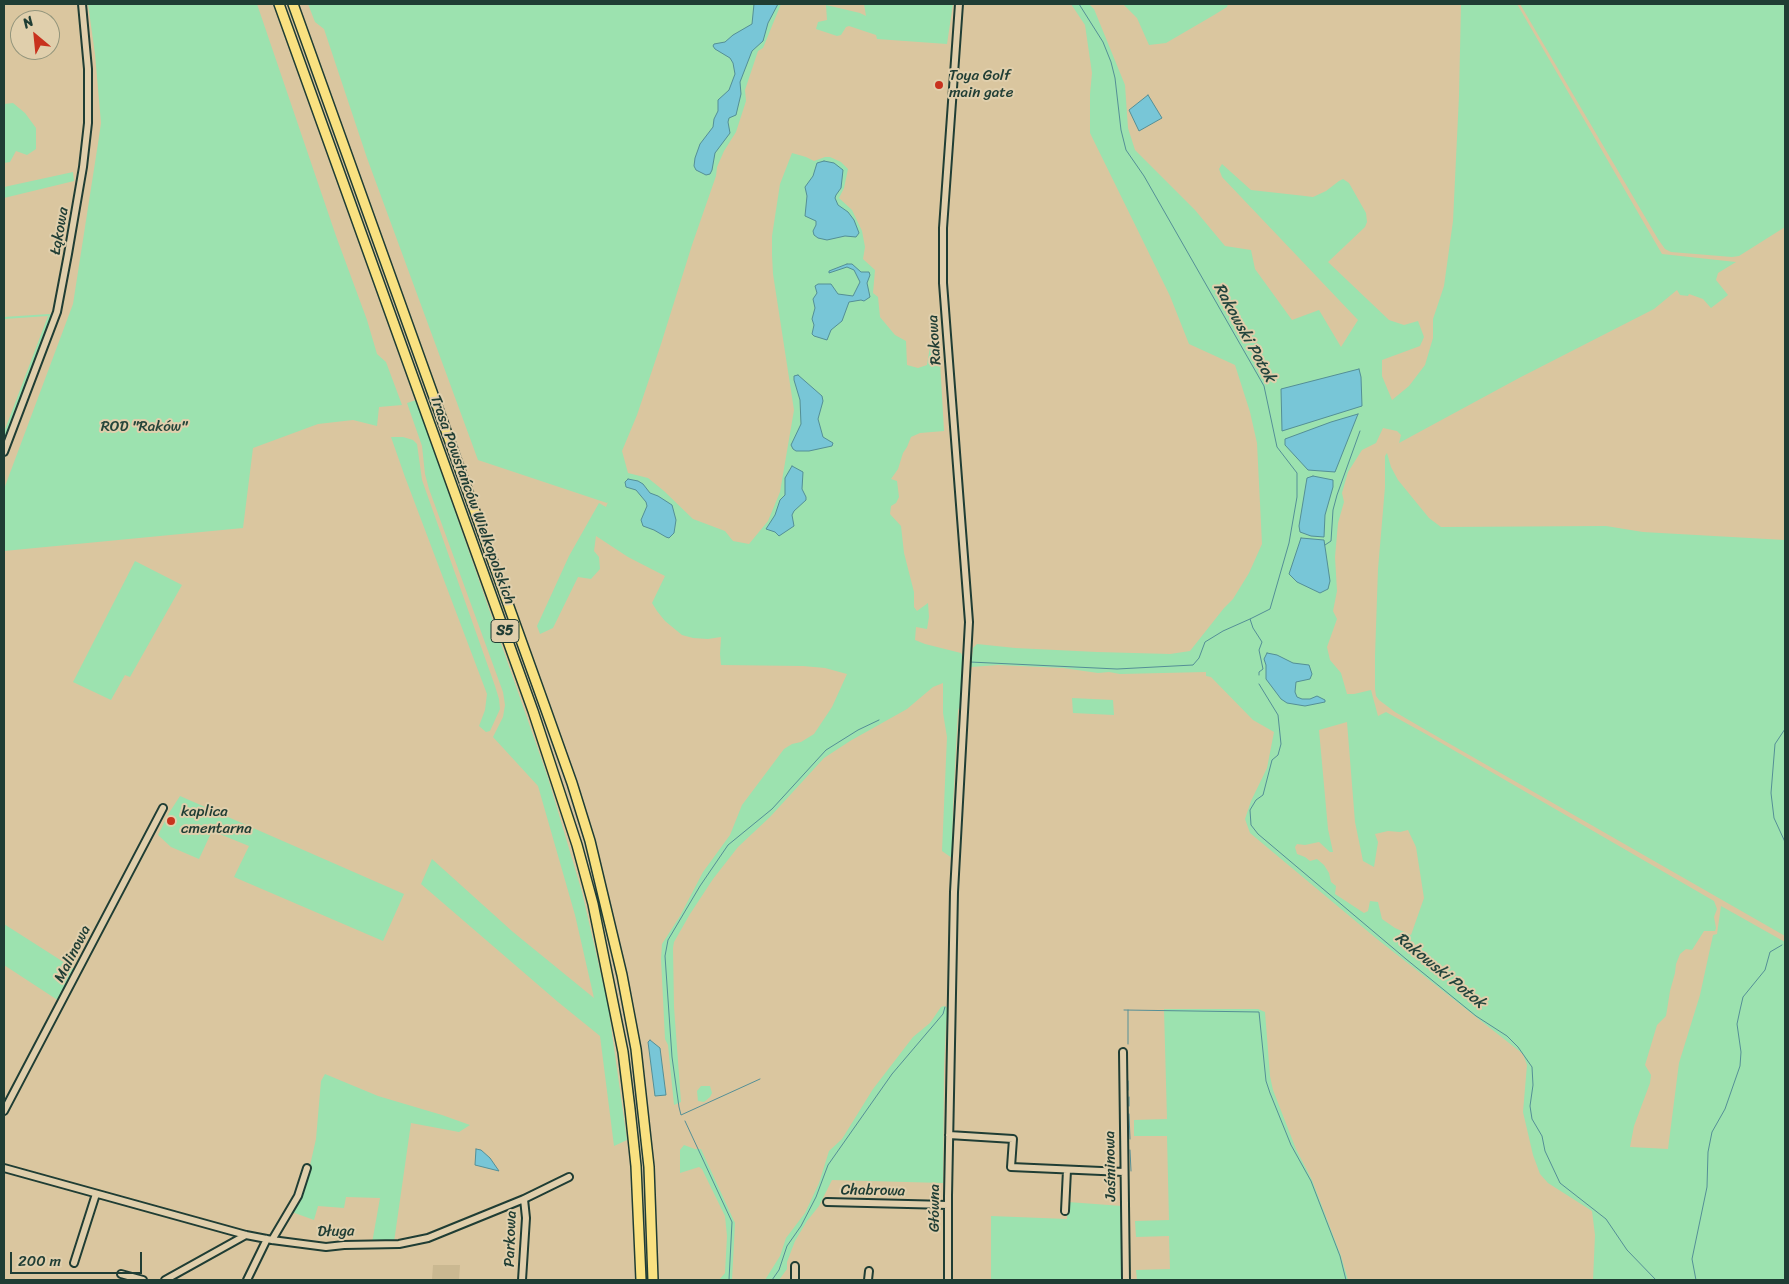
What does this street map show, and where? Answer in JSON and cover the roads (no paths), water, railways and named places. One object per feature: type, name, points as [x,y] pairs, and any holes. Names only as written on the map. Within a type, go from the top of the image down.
[{"type":"highway","name":"Trasa Powstańców Wielkopolskich","points":[[279,4],[533,711],[577,845],[593,904],[622,1052],[636,1166],[641,1280]]},
{"type":"highway","name":"Trasa Powstańców Wielkopolskich","points":[[293,4],[528,656],[572,783],[590,842],[622,975],[636,1049],[649,1167],[654,1280]]},
{"type":"street","name":"Łąkowa","points":[[4,452],[57,312],[68,254],[83,167],[88,123],[88,69],[82,4]]},
{"type":"street","name":"Rakowa","points":[[949,1135],[954,892],[969,606],[947,342],[943,265],[944,218],[959,4]]},
{"type":"street","name":"Malinowa","points":[[4,1111],[163,808]]},
{"type":"street","name":"Jaśminowa","points":[[1122,1052],[1126,1280]]},
{"type":"street","points":[[949,1135],[1013,1139],[1011,1167],[1124,1172]]},
{"type":"street","name":"Główna","points":[[948,1280],[949,1135]]},
{"type":"street","name":"Długa","points":[[4,1168],[270,1240],[326,1247],[414,1242],[453,1230],[569,1177]]},
{"type":"street","points":[[247,1280],[298,1196],[307,1168]]},
{"type":"street","points":[[1065,1211],[1067,1170]]},
{"type":"street","points":[[74,1263],[96,1194]]},
{"type":"street","name":"Parkowa","points":[[522,1280],[526,1218],[524,1199]]},
{"type":"street","name":"Chabrowa","points":[[827,1202],[948,1205]]},
{"type":"street","points":[[165,1280],[246,1234]]},
{"type":"street","points":[[795,1266],[795,1280]]},
{"type":"street","points":[[868,1280],[869,1270]]},
{"type":"street","points":[[121,1274],[142,1280]]},
{"type":"water","points":[[754,4],[778,4],[768,23],[763,41],[752,51],[740,82],[741,94],[736,115],[729,118],[728,122],[730,133],[715,153],[712,170],[710,174],[706,175],[696,170],[694,166],[695,158],[700,144],[713,127],[718,111],[718,100],[729,90],[735,74],[730,58],[713,46],[714,44],[725,42],[752,24]]},
{"type":"water","points":[[1148,95],[1162,118],[1139,131],[1129,110]]},
{"type":"water","points":[[824,161],[834,163],[843,170],[841,188],[835,198],[838,205],[848,212],[854,220],[859,233],[856,237],[845,236],[827,240],[818,238],[814,235],[813,231],[816,221],[805,216],[807,196],[805,187],[813,176],[817,163]]},
{"type":"water","points":[[852,264],[861,272],[869,272],[870,275],[867,283],[870,297],[864,301],[849,302],[842,321],[831,330],[827,340],[814,336],[812,334],[814,325],[812,319],[815,308],[813,299],[817,293],[815,286],[818,284],[831,284],[838,294],[853,296],[860,282],[854,270],[847,267],[829,273],[829,271]]},
{"type":"water","points":[[1359,369],[1362,406],[1282,431],[1281,389]]},
{"type":"water","points":[[798,375],[822,396],[823,401],[818,419],[823,437],[833,443],[832,446],[809,451],[796,451],[791,445],[801,424],[800,400],[794,380],[794,376]]},
{"type":"water","points":[[1358,414],[1335,472],[1308,470],[1285,445],[1285,439]]},
{"type":"water","points":[[792,466],[803,472],[802,489],[806,500],[792,515],[794,526],[779,536],[775,532],[766,529],[775,515],[780,500],[785,495],[785,478]]},
{"type":"water","points":[[1313,476],[1333,480],[1333,487],[1325,515],[1324,537],[1311,536],[1300,532],[1299,526],[1307,478]]},
{"type":"water","points":[[628,479],[638,481],[650,493],[672,505],[676,520],[674,533],[669,538],[643,526],[641,520],[647,506],[646,502],[636,490],[626,487],[625,482]]},
{"type":"water","points":[[1301,538],[1324,540],[1330,581],[1328,589],[1320,593],[1297,582],[1289,574]]},
{"type":"water","points":[[1267,653],[1277,655],[1293,663],[1309,665],[1312,674],[1310,679],[1296,682],[1295,692],[1297,697],[1310,699],[1317,696],[1325,700],[1325,702],[1305,706],[1287,703],[1281,699],[1266,679],[1264,659]]},
{"type":"water","points":[[650,1040],[660,1048],[666,1095],[655,1096],[648,1042]]},
{"type":"water","points":[[476,1149],[481,1150],[490,1158],[499,1171],[475,1165]]},
{"type":"waterway","name":"Rakowski Potok","points":[[1079,4],[1103,42],[1111,62],[1115,78],[1121,130],[1126,150],[1144,176],[1264,386],[1277,447],[1297,473],[1297,497],[1289,543],[1270,609],[1250,619],[1253,628],[1262,642],[1259,650],[1263,669],[1259,672],[1259,675]]},
{"type":"waterway","points":[[1325,545],[1331,541],[1333,510],[1360,431]]},
{"type":"waterway","points":[[970,662],[1117,669],[1193,665],[1199,658],[1205,642],[1223,631],[1250,619]]},
{"type":"waterway","points":[[1785,622],[1785,627]]},
{"type":"waterway","name":"Rakowski Potok","points":[[1259,684],[1278,715],[1281,744],[1278,755],[1272,760],[1263,795],[1256,800],[1250,810],[1251,825],[1258,834],[1406,959],[1476,1016],[1507,1036],[1518,1047],[1532,1067],[1533,1085],[1530,1106],[1532,1119],[1542,1136],[1545,1151],[1560,1183],[1606,1219],[1627,1250],[1656,1280]]},
{"type":"waterway","points":[[760,1079],[681,1115],[672,1057],[665,956],[668,940],[700,886],[728,845],[772,809],[826,750],[858,730],[879,720]]},
{"type":"waterway","points":[[1785,729],[1775,744],[1771,793],[1774,818],[1785,842]]},
{"type":"waterway","name":"Rakowski Potok","points":[[1696,1280],[1692,1259],[1707,1187],[1708,1152],[1712,1132],[1725,1109],[1740,1066],[1741,1052],[1737,1024],[1743,997],[1765,970],[1770,952],[1782,945]]},
{"type":"waterway","points":[[772,1280],[779,1270],[787,1246],[801,1226],[816,1197],[828,1165],[892,1074],[943,1014],[945,1007]]},
{"type":"waterway","points":[[1124,1010],[1259,1012],[1266,1081],[1291,1145],[1311,1181],[1340,1256],[1346,1280]]},
{"type":"waterway","points":[[1128,1010],[1128,1044]]},
{"type":"waterway","points":[[1127,1066],[1127,1073]]},
{"type":"waterway","points":[[1128,1081],[1128,1090]]},
{"type":"waterway","points":[[1129,1097],[1129,1106]]},
{"type":"waterway","points":[[1129,1114],[1130,1139]]},
{"type":"waterway","points":[[685,1121],[732,1222],[729,1280]]},
{"type":"waterway","points":[[1130,1150],[1131,1171]]},
{"type":"place","name":"Toya Golf main gate","points":[[939,85]]},
{"type":"place","name":"kaplica cmentarna","points":[[171,821]]},
{"type":"park label","name":"ROD \"Raków\"","points":[[144,427]]}]
